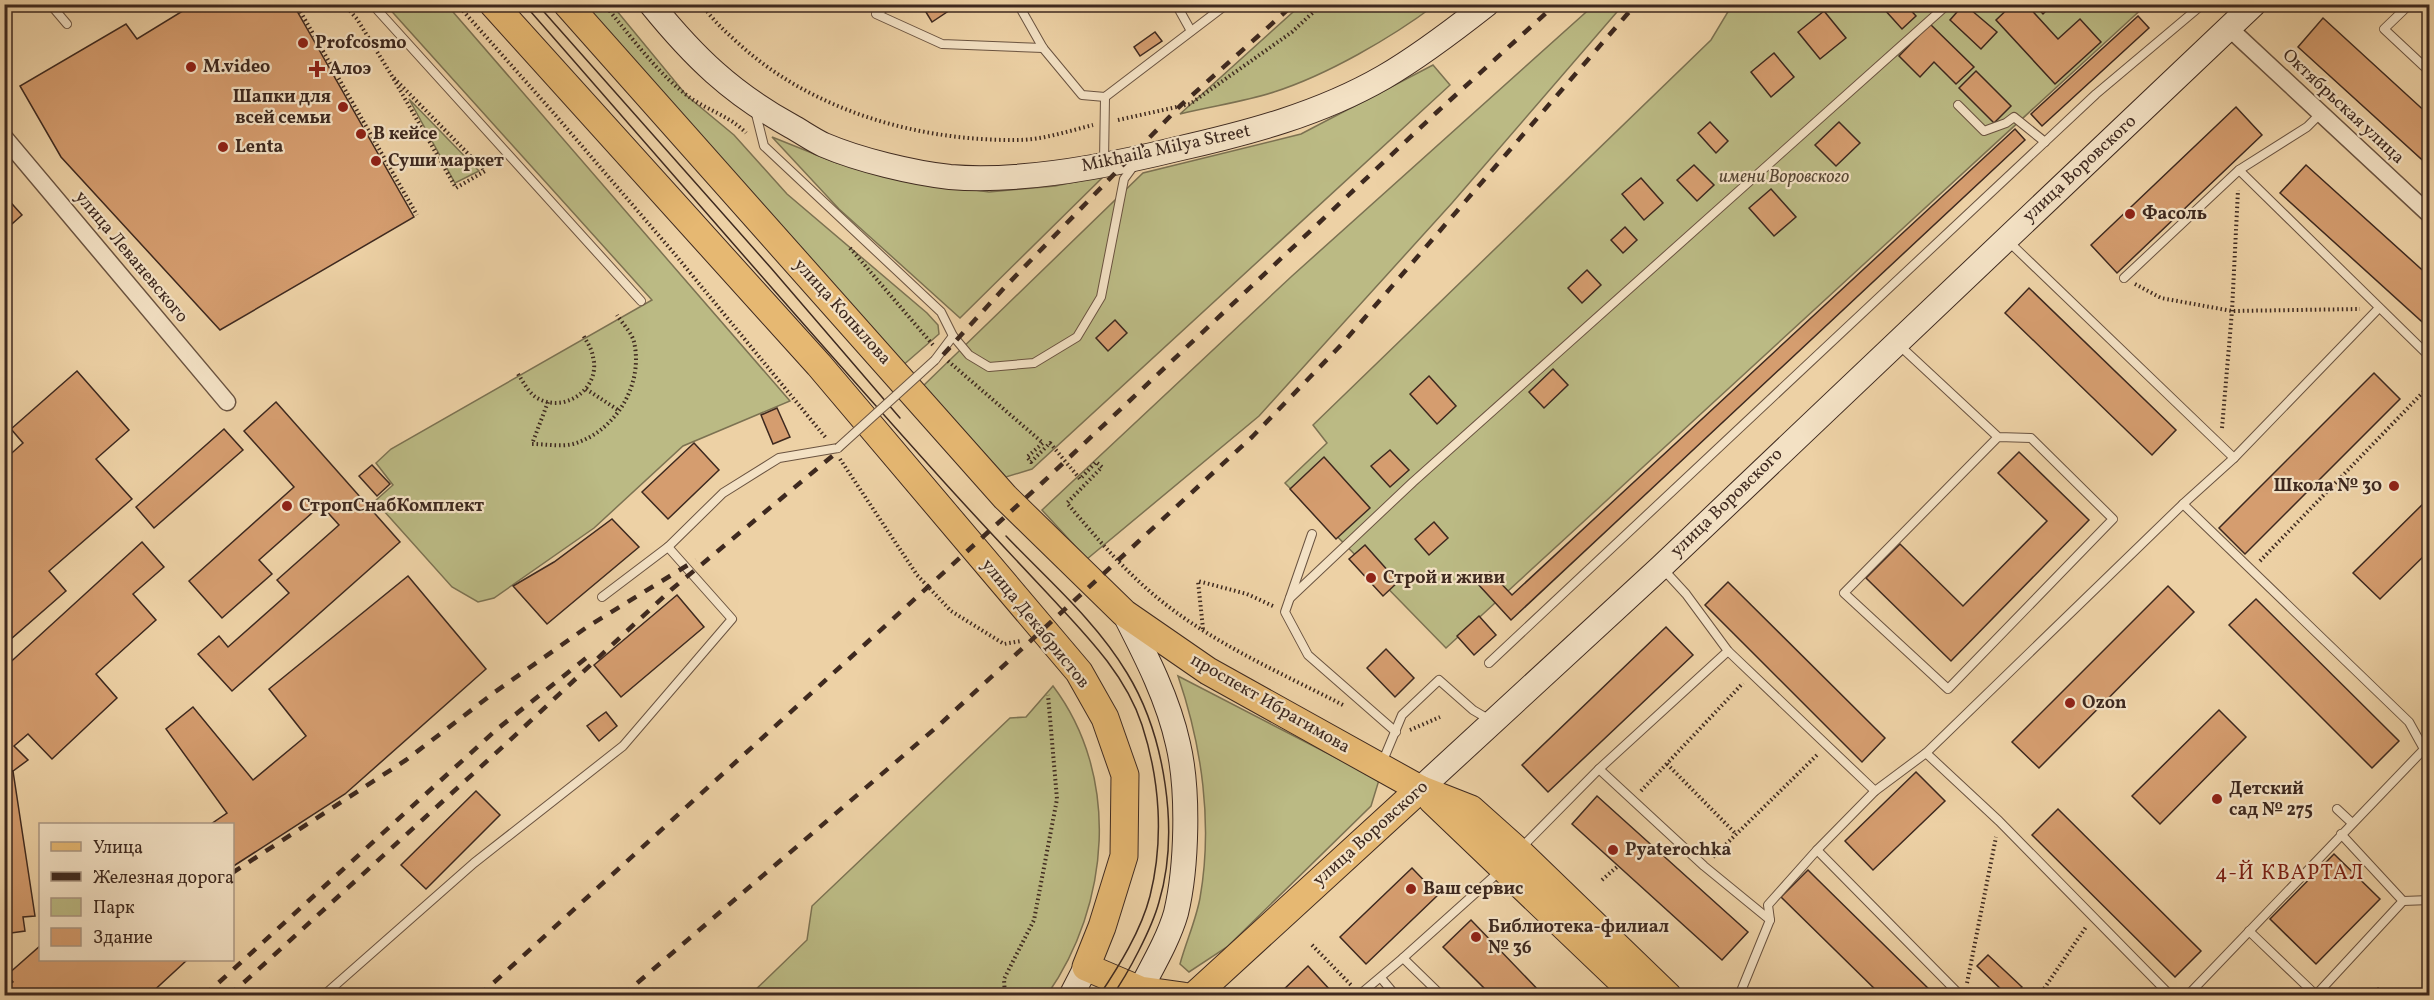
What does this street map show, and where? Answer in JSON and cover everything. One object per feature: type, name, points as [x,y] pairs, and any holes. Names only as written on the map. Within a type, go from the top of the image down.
[{"type":"main road","name":"улица Декабристов","points":[[493,4],[819,365],[1072,663],[1105,718],[1125,775],[1124,856],[1102,927],[1071,996]]},
{"type":"main road","name":"улица Копылова","points":[[567,4],[1005,497],[1124,613]]},
{"type":"main road","name":"Mikhaila Milya Street","points":[[651,4],[683,44],[719,78],[753,104],[824,145],[890,166],[951,177],[1007,176],[1104,166],[1247,133],[1316,110],[1383,78],[1439,41],[1487,4]]},
{"type":"main road","name":"улица Воровского","points":[[1194,996],[1660,567],[2005,239],[2237,14]]},
{"type":"main road","name":"проспект Ибрагимова","points":[[1124,613],[1208,671],[1420,789],[1511,859],[1668,996]]},
{"type":"main road","points":[[1124,613],[1157,682],[1178,744],[1185,803],[1183,861],[1176,914],[1138,993]]},
{"type":"main road","name":"проспект Ибрагимова","points":[[1511,859],[1637,996]]},
{"type":"main road","points":[[1086,967],[1138,993],[1183,996]]},
{"type":"street","name":"Октябрьская улица","points":[[2237,14],[2321,113],[2430,214]]},
{"type":"street","name":"улица Леваневского","points":[[4,137],[227,402]]},
{"type":"lane","points":[[50,4],[68,24]]},
{"type":"lane","points":[[372,4],[640,301]]},
{"type":"lane","points":[[889,4],[876,14],[942,44],[1043,48]]},
{"type":"lane","points":[[1018,4],[1043,48],[1082,95],[1106,97],[1227,4]]},
{"type":"lane","points":[[1176,4],[1191,31]]},
{"type":"lane","points":[[1290,598],[1413,482],[1948,4]]},
{"type":"lane","points":[[1489,663],[2096,94],[2203,4]]},
{"type":"lane","points":[[2410,4],[2384,29],[2430,72]]},
{"type":"lane","points":[[1104,166],[1106,97]]},
{"type":"lane","points":[[753,104],[764,146],[941,312],[953,336],[969,355],[989,367],[1034,363],[1077,337],[1101,297],[1124,179],[1139,159]]},
{"type":"lane","points":[[1958,105],[1984,131],[2006,123],[2014,117],[2045,142]]},
{"type":"lane","points":[[2124,278],[2239,170],[2307,127],[2321,113]]},
{"type":"lane","points":[[2239,170],[2430,357]]},
{"type":"lane","points":[[2005,239],[2234,458]]},
{"type":"lane","points":[[1740,996],[1770,920],[1768,905],[1816,850],[1875,791],[1926,753],[2183,504],[2234,458],[2379,308]]},
{"type":"lane","points":[[602,597],[668,547],[723,493],[779,458],[836,449],[937,357],[953,336]]},
{"type":"lane","points":[[1896,342],[1998,437],[2031,438],[2113,519],[1948,689],[1844,593],[1998,437]]},
{"type":"lane","points":[[2183,504],[2409,722],[2428,749],[2341,834],[2187,996]]},
{"type":"lane","points":[[1312,534],[1285,612],[1308,655],[1395,732]]},
{"type":"lane","points":[[323,996],[474,863],[623,746],[732,618],[668,547]]},
{"type":"lane","points":[[1660,567],[1686,594],[1728,651],[1751,675],[1875,791]]},
{"type":"lane","points":[[1359,995],[1381,978],[1511,859],[1599,769],[1728,651]]},
{"type":"lane","points":[[1380,767],[1402,715],[1439,681],[1473,710],[1493,722]]},
{"type":"lane","points":[[1926,753],[1999,821],[2169,994]]},
{"type":"lane","points":[[1599,769],[1704,866],[1770,920]]},
{"type":"lane","points":[[2337,809],[2352,823]]},
{"type":"lane","points":[[2341,834],[2403,901]]},
{"type":"lane","points":[[1816,850],[1961,996]]},
{"type":"lane","points":[[2249,931],[2316,995],[2403,901],[2430,900]]},
{"type":"lane","points":[[1403,958],[1442,996]]},
{"type":"lane","points":[[1381,978],[1396,996]]},
{"type":"path","points":[[296,4],[417,215]]},
{"type":"path","points":[[344,4],[357,19],[392,76],[456,188],[485,171],[392,76]]},
{"type":"path","points":[[457,4],[673,252],[836,449],[917,575],[951,611],[1004,644],[1021,641]]},
{"type":"path","points":[[604,4],[652,61],[691,98],[738,124],[753,140]]},
{"type":"path","points":[[702,4],[711,19],[758,61],[812,95],[872,120],[948,137],[1019,140],[1190,104],[1292,32],[1322,4]]},
{"type":"path","points":[[2221,444],[2232,311],[2239,170]]},
{"type":"path","points":[[849,246],[937,357],[1043,443],[1027,458],[1031,462],[1050,443],[1080,479],[1096,462],[1102,467],[1067,503],[1109,552],[1155,596],[1223,643],[1344,706]]},
{"type":"path","points":[[2124,278],[2161,298],[2232,311],[2379,308]]},
{"type":"path","points":[[548,402],[532,444],[561,446],[575,443],[588,438],[612,420],[632,388],[635,364],[634,340],[617,315]]},
{"type":"path","points":[[518,374],[530,393],[548,402],[568,401],[586,389],[594,373],[593,355],[583,335]]},
{"type":"path","points":[[2252,570],[2430,385]]},
{"type":"path","points":[[586,389],[618,410]]},
{"type":"path","points":[[1203,629],[1198,581],[1247,594],[1285,612]]},
{"type":"path","points":[[1632,800],[1751,675]]},
{"type":"path","points":[[1005,996],[1004,979],[1034,920],[1057,799],[1048,695]]},
{"type":"path","points":[[1395,732],[1408,731],[1440,717]]},
{"type":"path","points":[[1704,866],[1826,746]]},
{"type":"path","points":[[1667,764],[1736,834]]},
{"type":"path","points":[[1966,984],[1999,821]]},
{"type":"path","points":[[1602,880],[1617,866]]},
{"type":"path","points":[[2039,996],[2093,917]]},
{"type":"path","points":[[1312,945],[1359,995]]},
{"type":"path","points":[[2077,996],[2169,994]]},
{"type":"green space","points":[[1302,4],[1435,5],[1379,43],[1337,66],[1294,85],[1263,95],[1180,114]]},
{"type":"green space","points":[[386,5],[447,5],[790,401],[683,446],[594,528],[494,598],[478,602],[452,587],[375,501],[393,485],[376,463],[391,449],[652,300]]},
{"type":"green space","points":[[580,5],[612,5],[687,96],[734,135],[787,194],[927,313],[938,325],[939,334],[901,367]]},
{"type":"green space","points":[[1594,5],[1623,5],[1452,203],[1259,416],[1087,559],[1042,510],[1292,276]]},
{"type":"green space","name":"имени Воровского","points":[[1732,5],[2146,5],[1446,648],[1285,483],[1327,443],[1313,425],[1711,40]]},
{"type":"green space","points":[[1433,65],[1450,85],[1032,469],[1006,477],[923,386],[1143,173],[1301,134]]},
{"type":"green space","points":[[409,99],[479,171],[455,183]]},
{"type":"green space","points":[[772,137],[837,163],[905,180],[989,192],[1055,186],[1104,176],[960,318],[839,209]]},
{"type":"green space","points":[[1178,676],[1379,780],[1371,806],[1227,947],[1189,972],[1180,964],[1200,898],[1204,870],[1205,814],[1199,757]]},
{"type":"green space","points":[[1053,686],[1075,721],[1090,760],[1098,800],[1099,840],[1095,881],[1084,921],[1068,960],[1047,995],[750,995],[807,940],[812,906],[1010,718],[1026,717]]},
{"type":"building","points":[[194,4],[293,4],[414,217],[220,330],[61,157],[20,86],[126,24],[137,39]]},
{"type":"building","points":[[921,4],[959,4],[932,22]]},
{"type":"building","points":[[1889,4],[1905,4],[1916,16],[1902,29],[1884,9]]},
{"type":"building","points":[[1964,4],[1997,32],[1981,49],[1950,20]]},
{"type":"building","points":[[2013,4],[2026,4],[2058,39],[2080,19],[2101,42],[2055,84],[1996,20]]},
{"type":"building","points":[[2034,4],[2053,4],[2043,14]]},
{"type":"building","points":[[1824,11],[1846,38],[1820,59],[1798,32]]},
{"type":"building","points":[[2138,16],[2149,28],[2042,126],[2031,114]]},
{"type":"building","points":[[2323,18],[2430,116],[2430,167],[2298,47]]},
{"type":"building","points":[[1930,24],[1974,67],[1956,84],[1934,62],[1920,77],[1899,56]]},
{"type":"building","points":[[1155,32],[1162,41],[1140,56],[1134,47]]},
{"type":"building","points":[[1774,53],[1794,77],[1771,97],[1751,72]]},
{"type":"building","points":[[1976,71],[2011,106],[1994,123],[1959,88]]},
{"type":"building","points":[[2236,107],[2262,135],[2117,273],[2091,245]]},
{"type":"building","points":[[1710,122],[1728,141],[1716,153],[1698,133]]},
{"type":"building","points":[[1839,122],[1860,143],[1836,166],[1815,145]]},
{"type":"building","points":[[2015,129],[2025,140],[1511,620],[1477,583],[1490,572],[1512,595]]},
{"type":"building","points":[[1694,165],[1714,185],[1697,201],[1677,180]]},
{"type":"building","points":[[2306,165],[2430,277],[2430,329],[2280,193]]},
{"type":"building","points":[[1641,178],[1663,203],[1644,220],[1622,194]]},
{"type":"building","points":[[1771,189],[1796,217],[1774,236],[1749,208]]},
{"type":"building","points":[[4,195],[22,215],[4,231]]},
{"type":"building","points":[[1625,227],[1637,240],[1623,253],[1611,240]]},
{"type":"building","points":[[1587,270],[1601,285],[1582,303],[1568,288]]},
{"type":"building","points":[[2029,288],[2176,430],[2152,455],[2005,313]]},
{"type":"building","points":[[1115,320],[1127,333],[1108,351],[1096,338]]},
{"type":"building","points":[[1553,369],[1568,385],[1544,408],[1529,392]]},
{"type":"building","points":[[77,371],[129,430],[96,459],[132,499],[49,571],[66,591],[4,645],[4,460],[23,443],[11,429]]},
{"type":"building","points":[[2374,373],[2400,399],[2245,554],[2219,528]]},
{"type":"building","points":[[1429,376],[1456,406],[1437,424],[1410,394]]},
{"type":"building","points":[[276,402],[400,542],[232,691],[198,654],[219,636],[228,647],[289,593],[277,580],[339,525],[321,505],[259,560],[272,574],[222,618],[189,581],[294,487],[244,431]]},
{"type":"building","points":[[777,408],[790,437],[773,444],[761,415]]},
{"type":"building","points":[[224,429],[243,450],[154,528],[136,507]]},
{"type":"building","points":[[694,443],[719,470],[668,519],[642,492]]},
{"type":"building","points":[[1390,450],[1409,470],[1390,487],[1371,466]]},
{"type":"building","points":[[2019,452],[2089,520],[1951,661],[1866,578],[1900,544],[1963,606],[2047,521],[1998,473]]},
{"type":"building","points":[[1324,457],[1370,508],[1336,539],[1290,489]]},
{"type":"building","points":[[372,465],[390,484],[377,496],[359,476]]},
{"type":"building","points":[[2430,497],[2430,550],[2380,599],[2353,573]]},
{"type":"building","points":[[612,519],[639,547],[547,624],[513,586],[554,562]]},
{"type":"building","points":[[1434,522],[1448,538],[1429,555],[1415,539]]},
{"type":"building","points":[[142,542],[164,567],[133,594],[156,620],[96,674],[117,698],[52,759],[28,734],[14,746],[28,760],[13,771],[4,772],[4,668]]},
{"type":"building","points":[[1365,545],[1398,582],[1383,596],[1349,559]]},
{"type":"building","points":[[408,576],[486,669],[345,794],[234,866],[234,823],[212,823],[227,813],[166,729],[193,707],[253,780],[306,736],[269,689]]},
{"type":"building","points":[[1728,582],[1885,738],[1862,762],[1705,605]]},
{"type":"building","points":[[2168,586],[2194,612],[2039,768],[2012,742]]},
{"type":"building","points":[[677,595],[704,627],[621,697],[594,665]]},
{"type":"building","points":[[2256,599],[2399,741],[2372,768],[2229,625]]},
{"type":"building","points":[[1479,616],[1496,635],[1474,655],[1457,636]]},
{"type":"building","points":[[1666,627],[1693,655],[1548,792],[1522,765]]},
{"type":"building","points":[[1386,649],[1414,678],[1395,697],[1367,668]]},
{"type":"building","points":[[2219,710],[2246,737],[2160,824],[2132,796]]},
{"type":"building","points":[[606,712],[617,726],[599,741],[587,726]]},
{"type":"building","points":[[13,771],[35,916],[23,917],[25,931],[4,934],[4,772]]},
{"type":"building","points":[[1916,772],[1945,801],[1873,870],[1845,841]]},
{"type":"building","points":[[476,791],[500,815],[426,889],[401,865]]},
{"type":"building","points":[[1597,796],[1748,932],[1722,960],[1572,824]]},
{"type":"building","points":[[2058,809],[2201,951],[2175,977],[2032,835]]},
{"type":"building","points":[[2334,854],[2380,899],[2316,964],[2270,919]]},
{"type":"building","points":[[1412,868],[1438,895],[1366,964],[1340,937]]},
{"type":"building","points":[[1808,870],[1936,996],[1882,996],[1781,897]]},
{"type":"building","points":[[1471,920],[1544,996],[1491,996],[1443,947]]},
{"type":"building","points":[[39,947],[39,961],[186,961],[148,996],[4,996],[4,989],[13,982],[7,975]]},
{"type":"building","points":[[1988,955],[2022,987],[2014,996],[2008,996],[1977,966]]},
{"type":"building","points":[[1308,966],[1331,991],[1326,996],[1277,996]]},
{"type":"building","points":[[2378,988],[2386,996],[2371,996]]},
{"type":"tram line","points":[[524,4],[900,433],[1089,639],[1125,688],[1142,725],[1153,767],[1158,810],[1157,853],[1150,896],[1141,922],[1122,960],[1099,996]]},
{"type":"tram line","points":[[537,4],[771,268],[900,418]]},
{"type":"tram line","points":[[1006,536],[1071,601],[1115,654],[1140,698],[1159,754],[1168,815],[1165,875],[1151,925],[1112,996]]},
{"type":"railway","points":[[229,996],[672,589],[836,453],[942,356],[1004,288],[1180,106],[1294,4]]},
{"type":"railway","points":[[479,996],[1042,483],[1437,112],[1556,4]]},
{"type":"railway","points":[[622,996],[938,726],[1252,437],[1342,344],[1636,4]]},
{"type":"railway","points":[[234,872],[406,760],[495,692],[587,627],[696,560]]},
{"type":"railway","points":[[204,996],[496,730],[591,654]]},
{"type":"place","name":"Profcosmo","points":[[303,43]]},
{"type":"place","name":"M.video","points":[[191,67]]},
{"type":"place","name":"Алоэ","points":[[317,69]]},
{"type":"place","name":"Шапки для всей семьи","points":[[343,107]]},
{"type":"place","name":"В кейсе","points":[[361,134]]},
{"type":"place","name":"Lenta","points":[[223,147]]},
{"type":"place","name":"Суши маркет","points":[[376,161]]},
{"type":"place","name":"Фасоль","points":[[2130,214]]},
{"type":"place","name":"Школа № 30","points":[[2394,486]]},
{"type":"place","name":"СтропСнабКомплект","points":[[287,506]]},
{"type":"place","name":"Строй и живи","points":[[1371,578]]},
{"type":"place","name":"Ozon","points":[[2070,703]]},
{"type":"place","name":"Детский сад № 275","points":[[2217,799]]},
{"type":"place","name":"Pyaterochka","points":[[1613,850]]},
{"type":"place","name":"Ваш сервис","points":[[1411,889]]},
{"type":"place","name":"Библиотека-филиал № 36","points":[[1476,937]]},
{"type":"district","name":"4-Й КВАРТАЛ","points":[[2290,873]]}]
